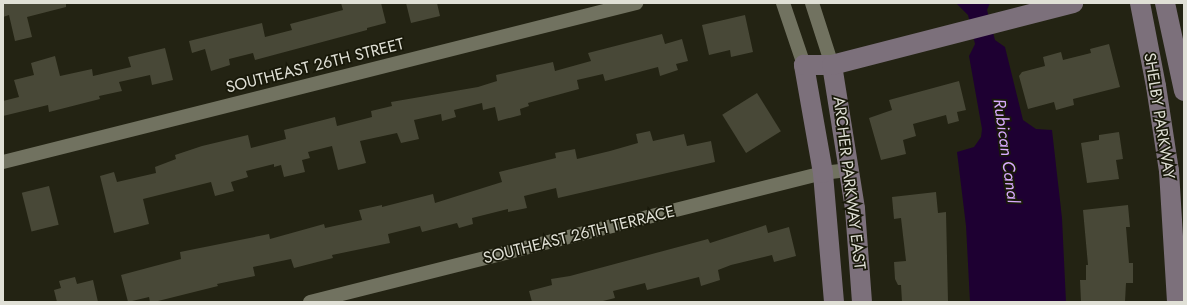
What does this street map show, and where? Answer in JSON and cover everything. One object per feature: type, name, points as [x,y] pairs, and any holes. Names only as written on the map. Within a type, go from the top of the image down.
[{"type":"street","name":"SOUTHEAST 26TH STREET","points":[[3,162],[636,3]]},
{"type":"street","points":[[783,3],[804,65],[832,64],[1073,3]]},
{"type":"street","points":[[812,3],[832,64]]},
{"type":"street","name":"SHELBY PARKWAY","points":[[1140,3],[1156,86],[1169,171],[1177,302]]},
{"type":"street","name":"SHELBY PARKWAY","points":[[1165,3],[1184,91]]},
{"type":"street","name":"ARCHER PARKWAY EAST","points":[[832,64],[849,170],[862,302]]},
{"type":"street","name":"ARCHER PARKWAY EAST","points":[[804,65],[823,173],[834,302]]},
{"type":"street","name":"SOUTHEAST 26TH TERRACE","points":[[310,302],[823,173],[849,170]]},
{"type":"water","name":"Rubican Canal","points":[[956,3],[990,3],[987,10],[995,40],[1005,47],[1023,120],[1036,129],[1052,130],[1062,218],[1066,302],[970,302],[966,226],[957,152],[974,147],[981,137],[982,129],[969,56],[975,44],[968,15]]},
{"type":"building","points":[[3,3],[66,3],[66,7],[27,17],[32,37],[15,41],[9,15],[3,17]]},
{"type":"building","points":[[341,3],[381,3],[386,23],[367,28],[367,30],[255,60],[253,53],[229,59],[230,65],[211,71],[205,49],[192,53],[189,41],[262,23],[265,37],[292,30],[290,24],[343,10]]},
{"type":"building","points":[[406,3],[437,3],[440,16],[411,23]]},
{"type":"building","points":[[745,15],[753,52],[731,57],[730,50],[709,55],[702,25]]},
{"type":"building","points":[[662,34],[665,44],[682,39],[688,61],[676,64],[678,70],[660,76],[658,67],[605,81],[603,74],[577,80],[579,89],[528,103],[529,106],[520,109],[521,115],[498,121],[495,107],[483,110],[482,103],[454,110],[456,117],[442,121],[441,114],[414,120],[419,139],[401,143],[397,133],[360,141],[366,163],[338,170],[332,146],[308,152],[310,158],[302,160],[305,172],[284,177],[281,165],[274,167],[274,164],[246,171],[248,177],[231,182],[234,191],[215,196],[211,182],[143,199],[149,224],[114,233],[100,176],[114,172],[117,182],[156,173],[155,167],[176,159],[175,155],[202,146],[248,135],[251,148],[286,139],[284,130],[335,117],[337,126],[372,117],[371,111],[392,106],[391,102],[478,87],[497,81],[496,75],[553,62],[555,71],[591,61],[588,53]]},
{"type":"building","points":[[1109,44],[1120,87],[1073,99],[1074,105],[1056,110],[1054,102],[1028,109],[1019,76],[1022,72],[1045,66],[1043,57],[1061,52],[1063,60],[1091,53],[1090,49]]},
{"type":"building","points":[[165,48],[173,80],[152,85],[150,75],[119,82],[122,91],[99,96],[100,99],[49,112],[48,105],[3,116],[3,101],[19,97],[14,80],[34,75],[31,63],[55,56],[60,76],[92,69],[93,76],[131,67],[128,57]]},
{"type":"building","points":[[959,81],[966,110],[957,112],[959,121],[948,124],[946,115],[913,124],[916,136],[903,140],[906,154],[881,160],[869,118],[892,110],[889,100]]},
{"type":"building","points":[[757,93],[781,131],[746,153],[722,115]]},
{"type":"building","points":[[650,131],[653,141],[684,134],[687,146],[711,141],[715,162],[558,198],[556,188],[524,196],[527,208],[508,212],[508,209],[472,218],[473,224],[459,228],[457,223],[422,232],[420,226],[388,234],[390,243],[332,255],[333,258],[294,268],[291,259],[253,267],[255,276],[217,284],[218,286],[154,302],[150,302],[149,297],[128,302],[121,275],[181,259],[180,252],[269,234],[270,239],[324,224],[325,228],[362,220],[359,210],[382,205],[382,207],[433,194],[435,203],[502,182],[499,172],[556,158],[555,153],[575,149],[577,159],[638,143],[636,134]]},
{"type":"building","points":[[1119,132],[1123,159],[1116,160],[1119,179],[1087,183],[1081,143],[1099,140],[1099,135]]},
{"type":"building","points":[[49,186],[59,225],[32,232],[22,193]]},
{"type":"building","points":[[936,192],[938,213],[946,212],[948,301],[902,302],[901,285],[898,285],[895,279],[894,262],[906,261],[901,218],[894,219],[892,197]]},
{"type":"building","points":[[1128,205],[1130,227],[1126,227],[1129,263],[1133,263],[1133,283],[1126,283],[1125,302],[1081,302],[1080,280],[1086,280],[1086,265],[1088,265],[1083,210]]},
{"type":"building","points":[[766,225],[768,233],[789,227],[796,256],[774,262],[772,255],[731,265],[718,270],[720,280],[701,286],[699,277],[647,290],[645,283],[613,291],[615,298],[599,302],[532,302],[529,291],[552,285],[551,279],[570,276],[708,239],[710,243]]},
{"type":"building","points":[[75,277],[77,284],[93,280],[98,302],[57,302],[54,290],[61,288],[59,281]]}]
